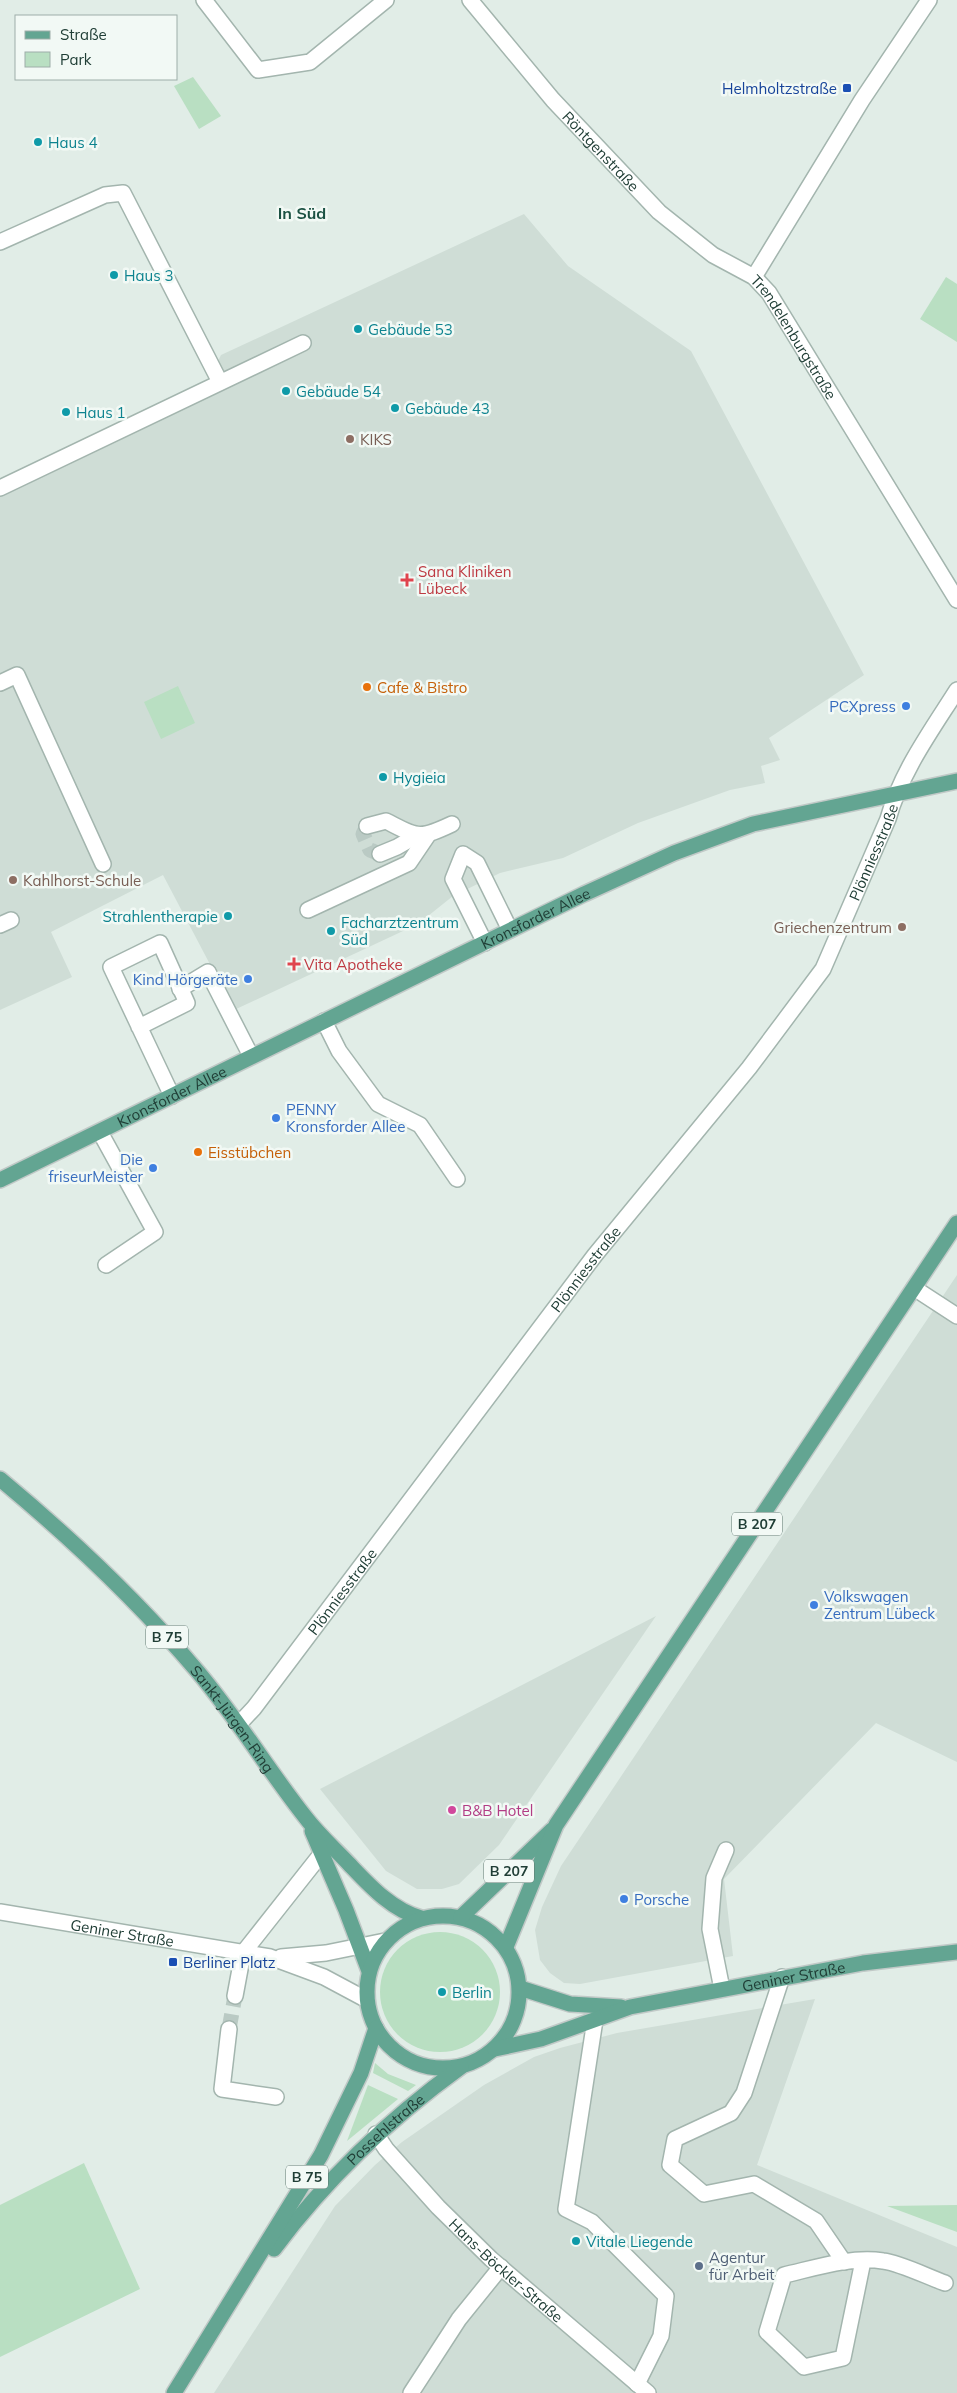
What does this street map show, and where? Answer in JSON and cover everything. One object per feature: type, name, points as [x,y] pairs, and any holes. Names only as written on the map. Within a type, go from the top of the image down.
[{"type":"main road","name":"Kronsforder Allee","points":[[0,1180],[510,930],[630,873],[707,840],[753,824],[957,781]]},
{"type":"main road","name":"B 207","points":[[506,1947],[556,1825],[957,1224]]},
{"type":"main road","name":"Sankt-Jürgen-Ring","points":[[0,1479],[74,1542],[113,1580],[198,1672],[239,1724],[306,1819],[378,1893],[397,1908],[421,1918]]},
{"type":"main road","name":"Sankt-Jürgen-Ring","points":[[306,1819],[322,1853],[370,1971]]},
{"type":"main road","name":"B 207","points":[[461,1917],[556,1825]]},
{"type":"main road","points":[[441,1915],[461,1917],[478,1923],[493,1933],[506,1947],[513,1959],[520,1988],[518,2010],[509,2032],[495,2049],[479,2060],[462,2066],[428,2067],[412,2062],[392,2048],[376,2028],[367,2000],[370,1971],[376,1956],[386,1942],[408,1924],[421,1918],[441,1915]]},
{"type":"main road","name":"Geniner Straße","points":[[495,2049],[541,2039],[630,2007],[864,1963],[957,1952]]},
{"type":"main road","name":"Geniner Straße","points":[[520,1988],[570,2004],[630,2007]]},
{"type":"main road","name":"Possehlstraße","points":[[174,2393],[321,2155],[361,2073],[376,2028]]},
{"type":"main road","name":"Possehlstraße","points":[[222,2318],[319,2192],[376,2134],[416,2100],[462,2066]]},
{"type":"street","points":[[204,0],[258,70],[310,62],[386,0]]},
{"type":"street","name":"Röntgenstraße","points":[[470,0],[553,100],[659,212],[713,255],[754,277]]},
{"type":"street","name":"Trendelenburgstraße","points":[[929,0],[862,100],[754,277],[769,293],[957,600]]},
{"type":"street","points":[[0,242],[105,195],[123,194],[220,382]]},
{"type":"street","points":[[0,488],[303,343]]},
{"type":"street","points":[[0,682],[17,675],[103,864]]},
{"type":"street","name":"Plönniesstraße","points":[[239,1724],[254,1708],[589,1263],[749,1068],[823,970],[888,819],[894,794],[915,756],[957,690]]},
{"type":"street","points":[[368,826],[386,821],[422,835]]},
{"type":"street","points":[[380,854],[452,824]]},
{"type":"street","points":[[308,910],[409,863],[422,835]]},
{"type":"street","points":[[485,943],[453,879],[463,854],[477,863],[510,930]]},
{"type":"street","points":[[140,1027],[187,1003],[160,943],[111,967],[172,1096]]},
{"type":"street","points":[[180,989],[208,972],[251,1056]]},
{"type":"street","points":[[324,1021],[339,1051],[378,1104],[420,1125],[458,1178]]},
{"type":"street","points":[[100,1132],[155,1232],[106,1265]]},
{"type":"street","points":[[914,1288],[957,1316]]},
{"type":"street","points":[[722,1989],[710,1929],[714,1878],[726,1850]]},
{"type":"street","points":[[235,1996],[243,1953],[322,1853]]},
{"type":"street","name":"Geniner Straße","points":[[0,1912],[270,1957],[308,1956],[386,1942]]},
{"type":"street","name":"Geniner Straße","points":[[270,1957],[324,1977],[367,2000]]},
{"type":"street","points":[[782,1977],[744,2093],[731,2113],[675,2139],[670,2165],[704,2194],[754,2184],[816,2221],[844,2262]]},
{"type":"street","points":[[595,2020],[566,2209],[592,2222],[666,2296],[661,2336],[643,2388]]},
{"type":"street","points":[[229,2029],[222,2088],[276,2097]]},
{"type":"street","name":"Hans-Böckler-Straße","points":[[376,2134],[386,2149],[438,2207],[501,2267],[643,2388]]},
{"type":"street","points":[[863,2261],[843,2358],[804,2366],[767,2332],[784,2275],[844,2262],[863,2261],[884,2261],[945,2283]]},
{"type":"street","points":[[411,2393],[459,2319],[501,2267]]},
{"type":"shaded area","name":"Sana Kliniken Lübeck","points":[[524,214],[568,266],[691,351],[864,675],[769,738],[780,760],[761,766],[765,783],[730,790],[638,823],[563,858],[500,873],[453,896],[418,924],[234,1010],[163,875],[51,932],[72,977],[0,1010],[0,485],[208,381],[221,355]]},
{"type":"shaded area","points":[[957,1275],[957,1762],[876,1723],[724,1879],[733,1956],[580,1984],[564,1983],[550,1973],[540,1960],[535,1930],[542,1907],[561,1866]]},
{"type":"shaded area","points":[[656,1616],[499,1845],[459,1884],[442,1889],[417,1889],[386,1871],[320,1789]]},
{"type":"shaded area","points":[[815,1999],[757,2165],[957,2247],[957,2393],[214,2393],[335,2206],[375,2165],[402,2142],[484,2085],[534,2057],[617,2033]]},
{"type":"green space","points":[[193,77],[221,116],[199,129],[174,86]]},
{"type":"green space","points":[[946,277],[957,284],[957,342],[920,319]]},
{"type":"green space","points":[[178,686],[195,723],[161,739],[144,702]]},
{"type":"green space","points":[[440,1932],[463,1936],[483,1949],[496,1969],[500,1992],[496,2015],[483,2035],[463,2048],[440,2052],[417,2048],[397,2035],[384,2015],[380,1992],[384,1969],[397,1949],[417,1936]]},
{"type":"green space","points":[[375,2063],[388,2074],[416,2085],[408,2091],[373,2073]]},
{"type":"green space","points":[[368,2085],[398,2099],[347,2141]]},
{"type":"green space","points":[[84,2163],[140,2289],[0,2357],[0,2205]]},
{"type":"green space","points":[[957,2205],[957,2232],[887,2206]]},
{"type":"tunnel","points":[[367,826],[363,834],[370,850],[380,854]]},
{"type":"tunnel","points":[[229,2029],[235,1996]]},
{"type":"place","name":"Helmholtzstraße","points":[[847,88]]},
{"type":"place","name":"Haus 4","points":[[38,142]]},
{"type":"place","name":"Haus 3","points":[[114,275]]},
{"type":"place","name":"Gebäude 53","points":[[358,329]]},
{"type":"place","name":"Gebäude 54","points":[[286,391]]},
{"type":"place","name":"Gebäude 43","points":[[395,408]]},
{"type":"place","name":"Haus 1","points":[[66,412]]},
{"type":"place","name":"KIKS","points":[[350,439]]},
{"type":"place","name":"Sana Kliniken Lübeck","points":[[407,580]]},
{"type":"place","name":"Cafe & Bistro","points":[[367,687]]},
{"type":"place","name":"PCXpress","points":[[906,706]]},
{"type":"place","name":"Hygieia","points":[[383,777]]},
{"type":"place","name":"Kahlhorst-Schule","points":[[13,880]]},
{"type":"place","name":"Strahlentherapie","points":[[228,916]]},
{"type":"place","name":"Griechenzentrum","points":[[902,927]]},
{"type":"place","name":"Facharztzentrum Süd","points":[[331,931]]},
{"type":"place","name":"Vita Apotheke","points":[[294,964]]},
{"type":"place","name":"Kind Hörgeräte","points":[[248,979]]},
{"type":"place","name":"PENNY Kronsforder Allee","points":[[276,1118]]},
{"type":"place","name":"Eisstübchen","points":[[198,1152]]},
{"type":"place","name":"Die friseurMeister","points":[[153,1168]]},
{"type":"place","name":"Volkswagen Zentrum Lübeck","points":[[814,1605]]},
{"type":"place","name":"B&B Hotel","points":[[452,1810]]},
{"type":"place","name":"Porsche","points":[[624,1899]]},
{"type":"place","name":"Berliner Platz","points":[[173,1962]]},
{"type":"place","name":"Berlin","points":[[442,1992]]},
{"type":"place","name":"Vitale Liegende","points":[[576,2241]]},
{"type":"place","name":"Agentur für Arbeit","points":[[699,2266]]},
{"type":"district","name":"In Süd","points":[[302,213]]}]
